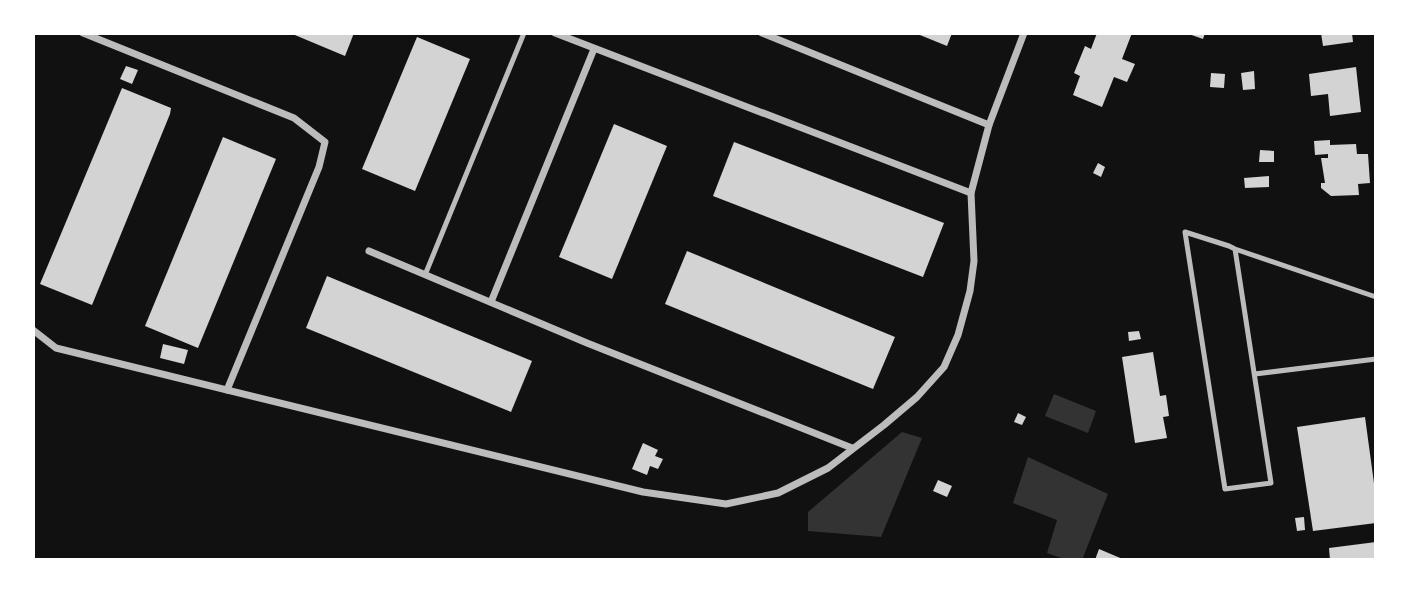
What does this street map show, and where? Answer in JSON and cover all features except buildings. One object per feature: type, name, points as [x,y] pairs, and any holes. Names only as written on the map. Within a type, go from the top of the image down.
[{"type":"street","points":[[83,33],[294,118],[325,142],[319,167],[228,390]]},
{"type":"street","points":[[555,33],[971,193]]},
{"type":"street","points":[[762,33],[989,125]]},
{"type":"street","points":[[33,330],[56,348],[688,501],[726,504],[778,493],[828,468],[917,397],[944,367],[958,335],[970,291],[974,261],[971,193],[989,125],[1024,33]]},
{"type":"street","points":[[491,302],[594,49]]},
{"type":"street","points":[[369,251],[852,448]]},
{"type":"lane","points":[[425,275],[524,33]]},
{"type":"lane","points":[[1235,249],[1271,483],[1225,489],[1185,232],[1235,249],[1376,297]]},
{"type":"lane","points":[[1255,374],[1376,359]]},
{"type":"shaded area","points":[[1054,394],[1096,411],[1088,433],[1045,416]]},
{"type":"shaded area","points":[[902,432],[922,438],[881,537],[808,531],[808,512]]},
{"type":"shaded area","points":[[1028,457],[1108,494],[1082,560],[1067,560],[1047,553],[1057,520],[1013,503]]}]
